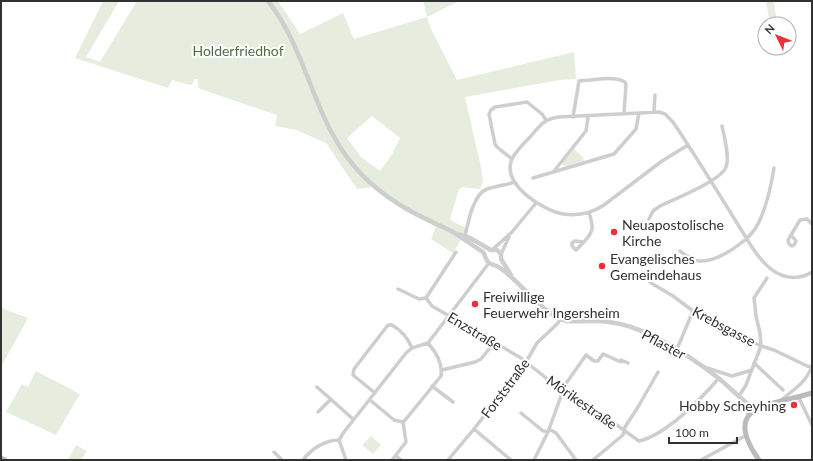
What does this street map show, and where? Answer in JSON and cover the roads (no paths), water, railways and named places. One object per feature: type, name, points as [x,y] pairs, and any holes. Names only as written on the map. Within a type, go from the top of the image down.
[{"type":"main road","points":[[759,460],[745,436],[744,424],[748,415],[756,410],[780,401],[812,393]]},
{"type":"main road","points":[[1,458],[5,460]]},
{"type":"street","points":[[268,1],[288,32],[325,121],[354,166],[375,186],[405,208],[452,232],[483,252],[489,263],[501,268],[516,282]]},
{"type":"street","points":[[573,117],[579,81],[586,80],[613,79],[625,82],[624,113]]},
{"type":"street","points":[[654,111],[655,95]]},
{"type":"street","points":[[512,159],[495,144],[489,114],[491,110],[495,107],[527,102],[542,114],[546,120]]},
{"type":"street","points":[[688,145],[662,161],[604,206],[589,212],[563,214],[549,210],[536,203],[515,182],[511,174],[510,167],[512,159],[546,120],[559,117],[588,117],[654,111],[665,114],[670,118],[688,145],[747,238],[764,262],[777,273],[793,278],[805,276],[812,272]]},
{"type":"street","points":[[533,178],[614,154],[636,129],[639,112]]},
{"type":"street","points":[[553,172],[586,131],[588,117]]},
{"type":"street","points":[[649,220],[653,211],[660,206],[711,181],[726,167],[727,156],[722,126]]},
{"type":"street","points":[[680,251],[698,261],[707,260],[728,252],[747,238],[761,217],[770,193],[774,168]]},
{"type":"street","points":[[465,236],[474,205],[480,193],[487,189],[515,182]]},
{"type":"street","points":[[486,256],[512,232],[536,203]]},
{"type":"street","points":[[584,242],[592,231],[589,212]]},
{"type":"street","points":[[791,235],[798,222],[803,219],[807,219],[812,224]]},
{"type":"street","points":[[452,232],[465,236],[492,250],[497,250],[516,282]]},
{"type":"street","points":[[495,265],[500,261],[512,232]]},
{"type":"street","points":[[426,298],[456,252]]},
{"type":"street","points":[[339,440],[406,353],[412,348],[428,343],[489,263]]},
{"type":"street","name":"Krebsgasse","points":[[643,274],[651,283],[673,296],[693,311],[761,346],[774,350],[807,366],[812,366]]},
{"type":"street","points":[[739,396],[746,385],[761,346],[754,298],[767,278]]},
{"type":"street","name":"Pflaster","points":[[516,282],[538,303],[553,314],[578,320],[608,322],[631,327],[649,334],[677,349],[719,378],[756,410]]},
{"type":"street","name":"Enzstraße","points":[[398,289],[419,299],[426,298],[432,306],[526,362]]},
{"type":"street","points":[[677,349],[693,311]]},
{"type":"street","name":"Forststraße","points":[[448,460],[526,362],[538,343],[558,323],[561,317]]},
{"type":"street","points":[[375,393],[353,375],[354,369],[388,325],[392,325],[402,332],[407,337],[412,348]]},
{"type":"street","points":[[442,370],[475,362],[481,359],[494,342]]},
{"type":"street","points":[[392,460],[406,442],[403,422],[441,376],[442,370],[436,353],[428,343]]},
{"type":"street","points":[[534,460],[548,432],[563,390],[586,355],[594,361],[598,360],[603,354],[621,362],[621,360],[628,363]]},
{"type":"street","name":"Mörikestraße","points":[[526,362],[563,390],[590,406],[639,441],[663,430],[701,398],[719,378]]},
{"type":"street","points":[[754,363],[783,390]]},
{"type":"street","points":[[780,401],[802,384],[809,375],[812,366]]},
{"type":"street","points":[[703,367],[732,376],[752,370]]},
{"type":"street","points":[[593,460],[623,435],[625,427],[638,408],[658,372]]},
{"type":"street","points":[[432,386],[452,402]]},
{"type":"street","points":[[317,387],[354,419]]},
{"type":"street","name":"Pflaster","points":[[739,396],[747,410],[748,415]]},
{"type":"street","points":[[798,396],[812,425]]},
{"type":"street","points":[[318,412],[331,399]]},
{"type":"street","points":[[370,400],[394,420],[403,422]]},
{"type":"street","points":[[521,413],[543,431],[556,434],[576,460]]},
{"type":"street","points":[[474,429],[511,460]]},
{"type":"street","points":[[700,460],[745,436]]},
{"type":"street","points":[[303,460],[322,444],[339,440]]},
{"type":"street","points":[[339,440],[346,460]]},
{"type":"street","points":[[274,452],[282,460]]},
{"type":"street","points":[[396,456],[401,460]]},
{"type":"place","name":"Neuapostolische Kirche","points":[[614,232]]},
{"type":"place","name":"Evangelisches Gemeindehaus","points":[[602,266]]},
{"type":"place","name":"Freiwillige Feuerwehr Ingersheim","points":[[475,304]]},
{"type":"place","name":"Hobby Scheyhing","points":[[794,405]]},
{"type":"park label","name":"Holderfriedhof","points":[[238,50]]}]
